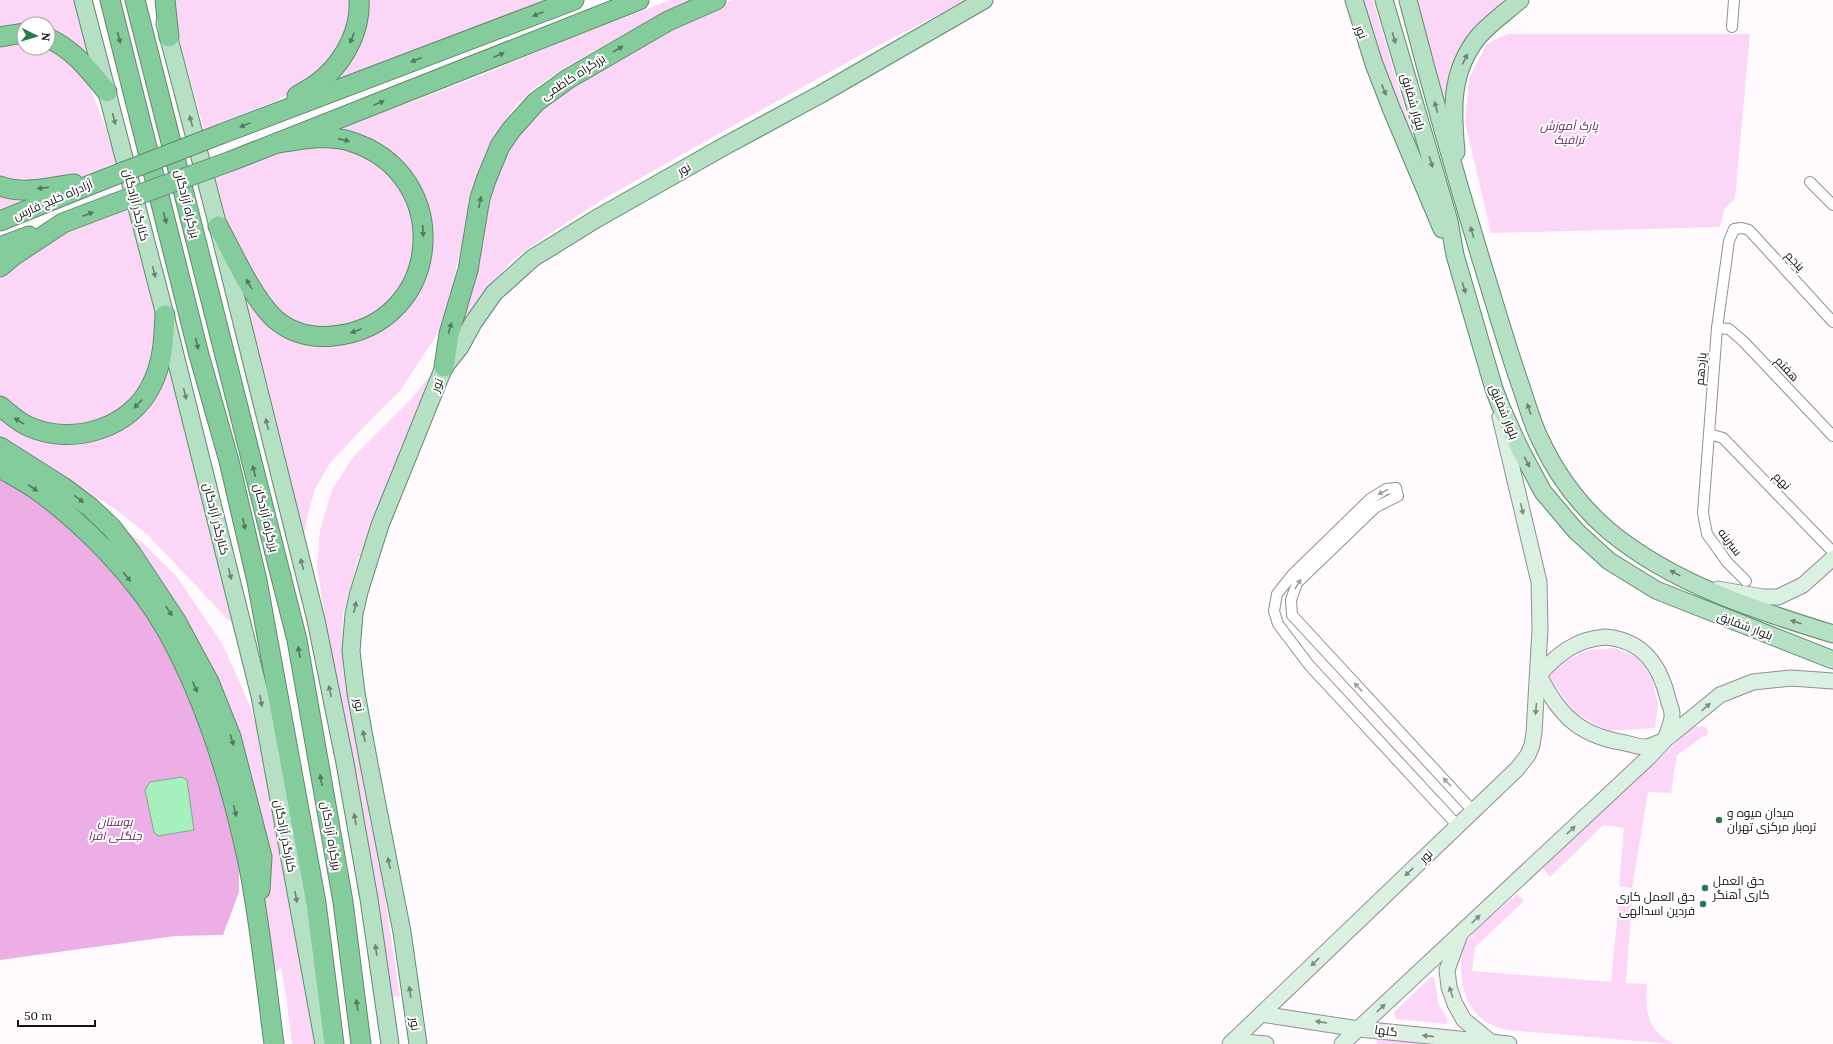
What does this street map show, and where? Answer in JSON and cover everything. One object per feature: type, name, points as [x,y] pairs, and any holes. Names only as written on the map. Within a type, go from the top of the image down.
[{"type":"highway","name":"بزرگراه آزادگان","points":[[110,0],[199,355],[229,461],[257,581],[316,903],[334,1044]]},
{"type":"highway","name":"بزرگراه آزادگان","points":[[135,0],[297,640],[343,902],[362,1044]]},
{"type":"highway","points":[[165,0],[169,37]]},
{"type":"highway","points":[[270,115],[325,78],[336,65],[344,54],[354,31],[359,0]]},
{"type":"highway","points":[[0,186],[16,190],[28,190],[100,180],[574,0]]},
{"type":"highway","points":[[0,267],[62,223],[232,161],[639,0]]},
{"type":"highway","name":"بزرگراه کاظمی","points":[[444,367],[449,334],[468,270],[482,192],[491,164],[511,130],[536,102],[568,79],[668,21],[716,0]]},
{"type":"highway","points":[[0,37],[16,34]]},
{"type":"highway","points":[[56,42],[74,54],[107,92]]},
{"type":"highway","points":[[218,226],[250,285],[263,305],[274,318],[286,327],[300,334],[319,337],[347,335],[378,322],[401,302],[411,287],[417,271],[422,256],[424,239],[423,223],[417,202],[399,171],[381,156],[349,141],[336,138],[319,138],[277,143]]},
{"type":"highway","name":"آزادراه خلیج فارس","points":[[0,221],[100,180]]},
{"type":"highway","name":"آزادراه خلیج فارس","points":[[0,247],[62,223]]},
{"type":"highway","points":[[0,406],[29,427],[53,433],[75,434],[93,432],[112,424],[128,414],[141,401],[152,384],[162,356],[165,315]]},
{"type":"highway","points":[[0,447],[63,487],[91,508],[110,527],[131,553],[176,621],[194,654],[208,682],[231,737],[262,857],[257,919]]},
{"type":"highway","points":[[0,468],[36,490],[76,522],[114,561],[148,602],[165,628],[190,677],[212,732],[236,813],[248,862],[274,1044]]},
{"type":"main road","name":"کنارگذر آزادگان","points":[[83,0],[165,315],[260,696],[324,1044]]},
{"type":"main road","points":[[159,0],[218,226],[318,628],[369,898],[390,1044]]},
{"type":"main road","name":"نور","points":[[418,1044],[402,932],[356,693],[352,651],[354,614],[359,592],[380,525],[444,367],[460,347],[473,323],[494,293],[533,258],[723,147],[821,94],[984,0]]},
{"type":"main road","name":"نور","points":[[1346,0],[1374,64]]},
{"type":"main road","points":[[1354,0],[1374,64],[1431,205],[1455,255]]},
{"type":"main road","name":"بلوار شقایق","points":[[1384,0],[1449,221],[1455,255],[1494,389],[1518,447],[1543,492],[1576,531],[1609,561],[1656,590],[1833,660]]},
{"type":"main road","name":"بلوار شقایق","points":[[1408,0],[1461,194],[1508,351],[1539,438],[1557,472],[1581,504],[1609,531],[1645,557],[1704,587],[1767,613],[1833,634]]},
{"type":"main road","points":[[1461,194],[1453,109],[1456,81],[1468,52],[1479,36],[1520,0]]},
{"type":"main road","name":"نور","points":[[1232,1042],[1473,811],[1517,768],[1528,755],[1532,745],[1534,733],[1539,675],[1539,582],[1494,389]]},
{"type":"main road","points":[[1704,587],[1744,594],[1778,597],[1803,584],[1833,558]]},
{"type":"main road","points":[[1606,637],[1616,638],[1628,643],[1637,648],[1654,662],[1664,682],[1672,714],[1670,736],[1645,748],[1598,737],[1586,732],[1576,725],[1559,707],[1539,675],[1550,662],[1576,644],[1594,638],[1606,637]]},
{"type":"main road","points":[[1342,1044],[1670,736],[1720,695],[1753,682],[1790,678],[1833,681]]},
{"type":"main road","points":[[1461,933],[1447,970],[1449,987],[1455,1004],[1464,1020],[1492,1042]]},
{"type":"main road","name":"گلها","points":[[1261,1014],[1359,1029],[1509,1044]]},
{"type":"main road","points":[[1232,1042],[1266,1044]]},
{"type":"street","points":[[1732,27],[1734,0]]},
{"type":"street","points":[[1810,182],[1833,205]]},
{"type":"street","name":"پنجم","points":[[1734,229],[1742,228],[1749,230],[1833,322]]},
{"type":"street","name":"یازدهم","points":[[1703,513],[1717,328],[1729,241],[1734,229]]},
{"type":"street","name":"هفتم","points":[[1717,328],[1729,329],[1744,341],[1833,436]]},
{"type":"street","name":"نهم","points":[[1709,434],[1723,438],[1833,552]]},
{"type":"street","points":[[1458,825],[1309,665],[1278,624],[1274,611],[1277,594],[1292,575],[1370,499],[1386,489],[1396,488],[1398,496],[1376,507],[1297,583],[1291,600],[1292,615],[1473,811]]},
{"type":"street","name":"سبزینه","points":[[1703,513],[1707,534],[1727,562],[1746,581]]},
{"type":"green space","points":[[0,0],[81,0],[99,74],[56,38],[56,16],[16,16],[16,26],[0,31]]},
{"type":"green space","points":[[169,0],[353,0],[353,12],[339,50],[302,87],[278,100],[204,130]]},
{"type":"green space","points":[[365,0],[552,0],[312,93]]},
{"type":"green space","points":[[670,0],[698,0],[667,12],[565,68],[533,89],[514,108],[497,134],[469,198],[465,235],[456,268],[453,293],[438,333],[400,391],[330,463],[315,489],[308,514],[303,542],[230,258],[263,321],[274,330],[296,340],[384,323],[430,237],[424,197],[403,168],[310,133],[345,124],[412,102]]},
{"type":"green space","points":[[733,0],[968,0],[875,47],[745,119],[605,198],[545,237],[514,259],[481,294],[451,348],[486,195],[509,143],[544,105],[685,19]]},
{"type":"green space","points":[[1357,0],[1373,0],[1424,175]]},
{"type":"green space","points":[[1416,0],[1513,0],[1479,28],[1450,119]]},
{"type":"green space","name":"پارک آموزش ترافیک","points":[[1507,34],[1750,34],[1735,198],[1724,209],[1720,227],[1491,233],[1465,122],[1469,78],[1487,44]]},
{"type":"green space","points":[[16,40],[16,56],[56,56],[56,51],[64,54],[88,83],[106,128],[116,162],[72,182],[0,181],[0,43]]},
{"type":"green space","points":[[340,143],[389,170],[413,210],[416,254],[398,296],[348,329],[306,329],[271,308],[229,230],[214,172],[284,148]]},
{"type":"green space","points":[[63,188],[0,213],[0,191]]},
{"type":"green space","points":[[128,207],[155,315],[155,354],[138,396],[95,425],[44,426],[0,400],[0,274],[57,235]]},
{"type":"green space","points":[[168,354],[235,627],[147,534],[114,508],[0,441],[0,413],[22,428],[113,429]]},
{"type":"green space","points":[[430,376],[411,433],[357,563],[343,615],[342,649],[349,704],[380,863],[400,996],[391,997],[377,893],[361,799],[346,724],[335,680],[317,567],[320,530],[332,490],[353,457],[412,398]]},
{"type":"green space","points":[[0,453],[122,528],[143,543],[177,577],[223,645],[252,711],[264,754],[318,1044],[292,1044],[281,968],[273,974],[260,894],[0,460]]},
{"type":"green space","name":"بوستان جنگلی افرا","points":[[0,474],[70,524],[131,591],[166,643],[210,745],[239,858],[239,892],[223,935],[175,936],[0,960]]},
{"type":"green space","points":[[1615,648],[1638,658],[1652,678],[1658,704],[1655,728],[1607,731],[1574,712],[1548,675],[1567,660],[1589,650]]},
{"type":"green space","points":[[1702,726],[1707,728],[1708,733],[1706,736],[1702,737],[1677,755],[1671,793],[1648,792],[1632,888],[1619,886],[1624,828],[1603,825],[1550,877],[1543,868],[1692,728]]},
{"type":"green space","points":[[1517,894],[1524,901],[1475,947],[1472,971],[1611,982],[1619,900],[1632,901],[1626,983],[1647,984],[1647,1012],[1653,1026],[1664,1038],[1673,1044],[1507,1030],[1492,1025],[1479,1016],[1468,1002],[1465,994],[1461,967],[1463,950],[1466,943],[1476,930]]},
{"type":"green space","points":[[1431,977],[1433,977],[1436,986],[1439,1005],[1447,1017],[1447,1024],[1396,1019],[1394,1012]]},
{"type":"green space","points":[[1378,1038],[1457,1044],[1376,1044]]},
{"type":"shaded area","points":[[182,777],[187,780],[194,830],[158,836],[154,832],[145,790],[150,782]]},
{"type":"place","name":"میدان میوه و تره‌بار مرکزی تهران","points":[[1719,820]]},
{"type":"place","name":"حق العمل کاری آهنگر","points":[[1705,888]]},
{"type":"place","name":"حق العمل کاری فردین اسدالهی","points":[[1703,904]]}]
